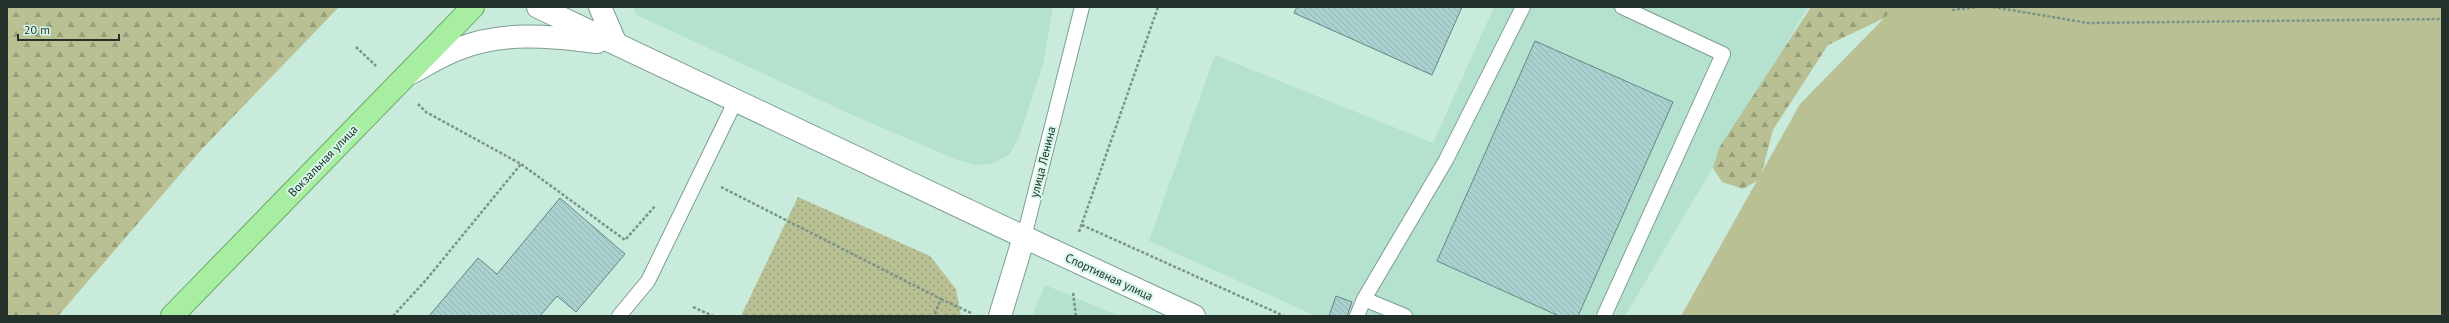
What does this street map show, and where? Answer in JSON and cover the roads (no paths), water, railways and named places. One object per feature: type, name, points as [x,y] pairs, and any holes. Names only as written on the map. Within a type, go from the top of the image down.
[{"type":"highway","name":"Вокзальная улица","points":[[172,316],[473,7]]},
{"type":"main road","name":"Спортивная улица","points":[[538,7],[1194,316]]},
{"type":"main road","points":[[402,80],[458,49],[487,41],[519,35],[546,36],[616,44],[600,7]]},
{"type":"main road","name":"улица Ленина","points":[[1000,316],[1024,237]]},
{"type":"lane","name":"улица Ленина","points":[[1024,237],[1082,7]]},
{"type":"lane","points":[[1357,316],[1364,299],[1446,160],[1523,7]]},
{"type":"lane","points":[[1604,316],[1723,54],[1622,7]]},
{"type":"lane","points":[[619,316],[648,281],[736,100]]},
{"type":"lane","points":[[1364,299],[1405,316]]}]
